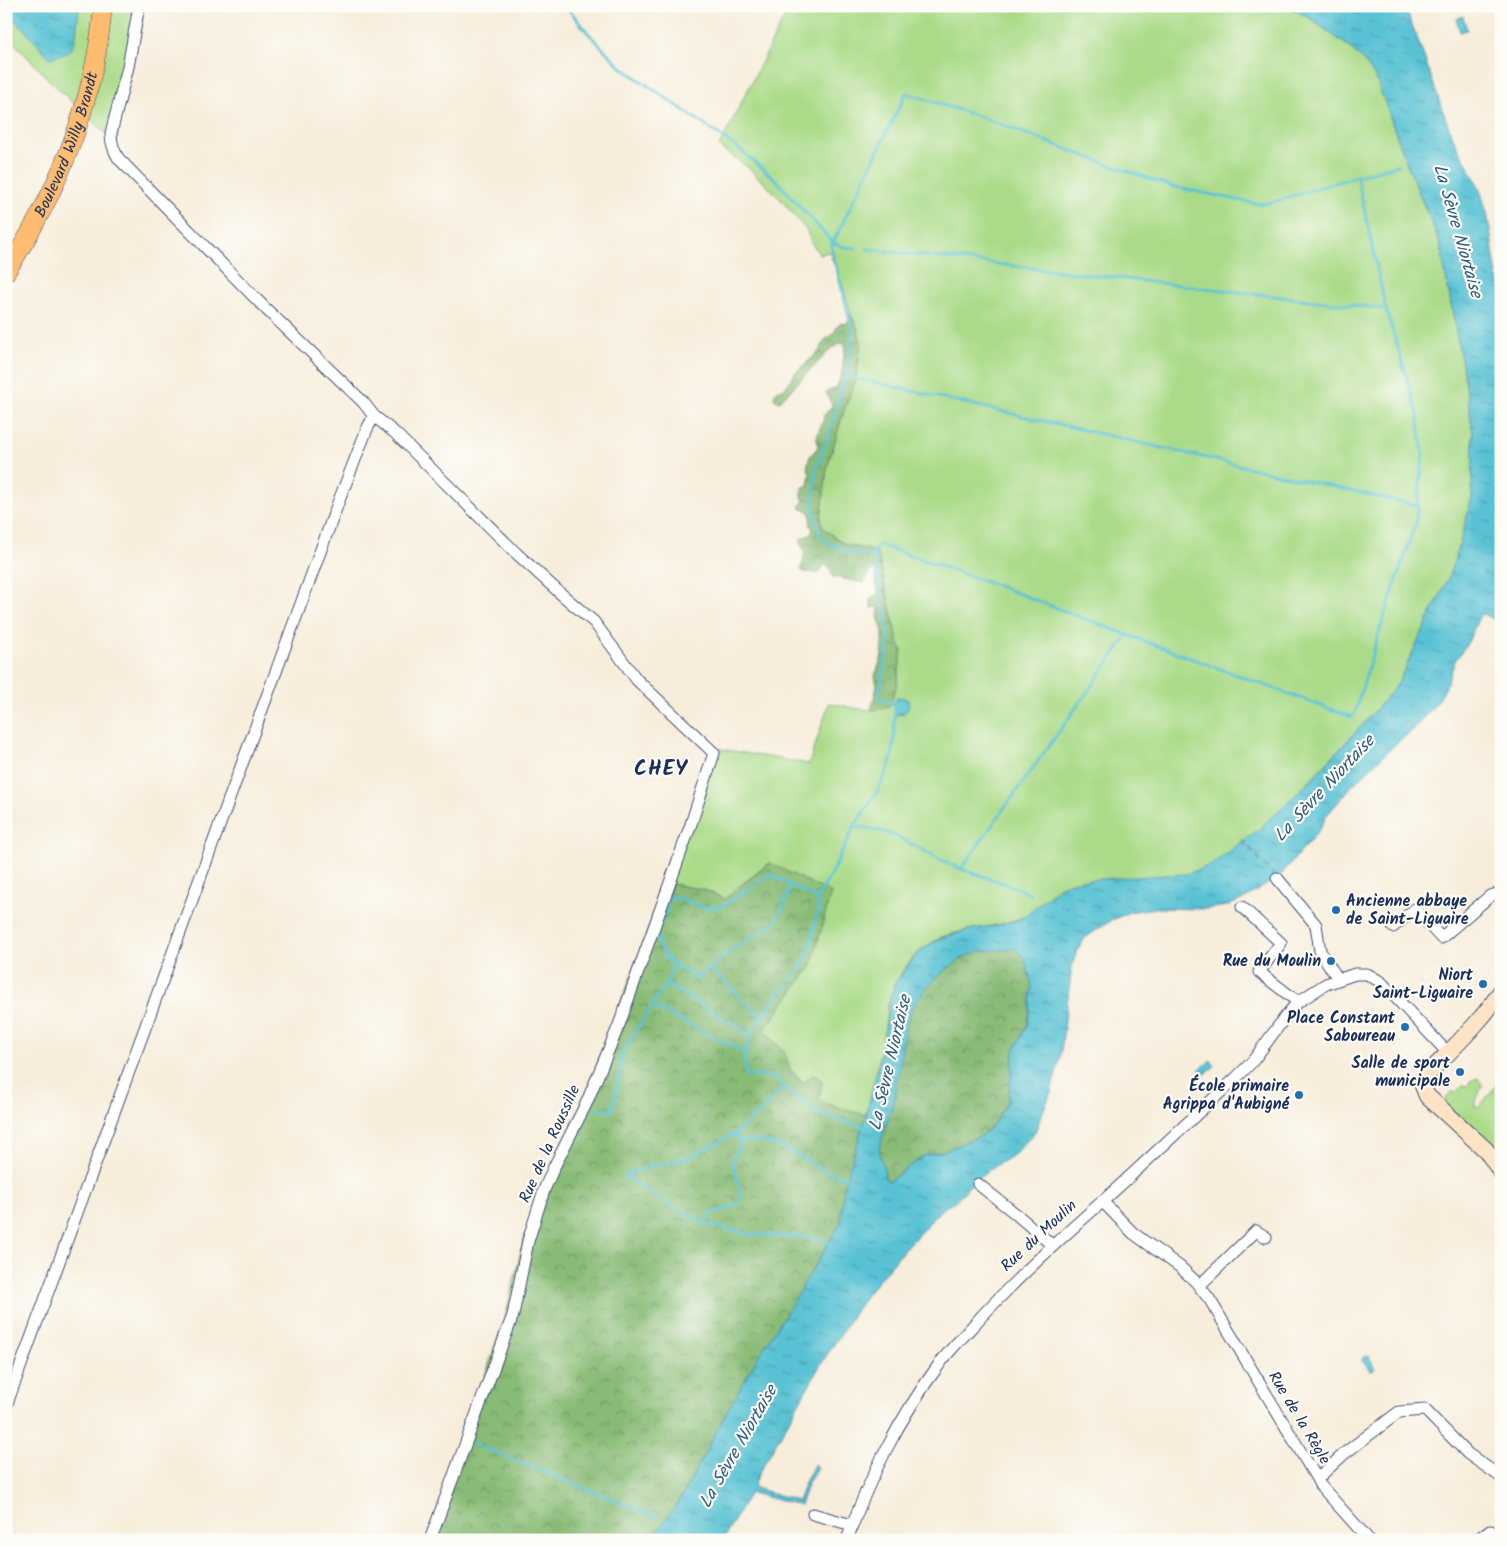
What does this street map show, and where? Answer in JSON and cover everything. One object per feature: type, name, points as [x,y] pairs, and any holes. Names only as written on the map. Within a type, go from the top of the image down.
[{"type":"main road","name":"Boulevard Willy Brandt","points":[[6,272],[44,208],[70,147],[86,96],[99,36],[103,6]]},
{"type":"street","points":[[6,1406],[338,503],[374,416],[363,402],[259,302],[136,178],[114,151],[111,133],[128,67],[139,6]]},
{"type":"street","name":"Rue de la Roussille","points":[[374,416],[394,433],[516,553],[594,622],[637,680],[714,753],[672,880],[619,1026],[586,1104],[544,1190],[528,1241],[513,1315],[430,1540]]},
{"type":"street","points":[[1277,878],[1316,924],[1320,951],[1338,980]]},
{"type":"street","points":[[1393,927],[1415,909],[1441,938],[1490,896],[1501,893]]},
{"type":"street","points":[[1242,907],[1281,943],[1259,972],[1298,1002]]},
{"type":"street","name":"Rue du Moulin","points":[[847,1540],[880,1463],[910,1409],[935,1371],[1001,1294],[1252,1062],[1298,1002],[1326,984],[1355,974],[1367,974],[1381,982],[1448,1053]]},
{"type":"street","points":[[1501,991],[1483,1017],[1425,1077],[1423,1086],[1424,1092],[1486,1150],[1501,1172]]},
{"type":"street","points":[[978,1184],[1052,1245]]},
{"type":"street","name":"Rue de la Règle","points":[[1102,1201],[1133,1233],[1180,1267],[1210,1300],[1317,1479],[1345,1453],[1400,1412],[1413,1410],[1425,1410],[1468,1454],[1501,1477]]},
{"type":"street","points":[[1199,1286],[1256,1231],[1266,1237]]},
{"type":"street","points":[[1317,1479],[1320,1485],[1370,1540]]},
{"type":"street","points":[[813,1514],[852,1526]]},
{"type":"street","points":[[1477,1540],[1490,1530]]},
{"type":"green space","points":[[6,6],[144,6],[119,122],[117,144],[52,83],[6,34]]},
{"type":"green space","points":[[790,6],[1311,6],[1308,17],[1348,46],[1364,61],[1376,78],[1407,164],[1440,244],[1473,434],[1472,497],[1448,579],[1397,685],[1366,721],[1224,873],[1059,887],[1024,917],[994,926],[942,937],[926,947],[909,964],[896,982],[890,999],[879,1062],[866,1115],[838,1108],[819,1100],[790,1069],[784,1052],[764,1030],[811,967],[770,863],[735,889],[725,899],[705,890],[666,883],[710,755],[721,749],[809,764],[829,703],[868,710],[890,705],[897,684],[902,650],[898,641],[877,552],[844,544],[823,528],[821,519],[827,468],[844,410],[855,382],[861,344],[858,329],[851,315],[844,289],[829,252],[819,254],[811,242],[807,231],[778,196],[746,166],[719,147]]},
{"type":"green space","points":[[851,315],[858,329],[861,344],[855,382],[844,410],[827,468],[821,519],[823,528],[844,544],[877,552],[898,641],[902,650],[897,684],[890,705],[883,709],[871,710],[877,686],[875,676],[882,656],[883,632],[878,616],[879,607],[871,608],[870,600],[878,595],[875,569],[869,572],[864,583],[833,577],[830,568],[824,565],[818,573],[801,570],[805,552],[801,544],[801,538],[809,535],[813,530],[810,526],[811,515],[809,511],[801,509],[801,504],[804,502],[802,488],[808,485],[810,473],[807,467],[810,456],[818,447],[817,438],[824,415],[832,406],[826,392],[836,388],[839,382],[845,346],[842,343],[832,348],[780,401],[775,400],[774,395],[777,391],[785,388],[796,372],[819,352],[825,340],[834,333],[841,323],[846,324]]},
{"type":"green space","points":[[770,863],[831,893],[811,967],[764,1030],[784,1052],[790,1069],[802,1083],[814,1075],[822,1080],[819,1100],[838,1108],[865,1115],[876,1075],[893,989],[910,962],[925,947],[943,937],[1024,917],[1024,958],[1032,986],[1028,1023],[1014,1051],[1008,1101],[994,1124],[981,1136],[947,1150],[924,1156],[889,1181],[886,1180],[665,1540],[428,1540],[504,1321],[524,1239],[584,1101],[666,883],[705,890],[725,899]]},
{"type":"green space","points":[[1478,1078],[1482,1085],[1474,1106],[1480,1106],[1501,1079],[1501,1139],[1493,1149],[1442,1102],[1453,1091],[1455,1093],[1464,1084],[1466,1087],[1472,1080]]},
{"type":"water","points":[[6,6],[79,6],[77,30],[70,51],[66,54],[50,58],[6,10]]},
{"type":"water","name":"La Sèvre Niortaise","points":[[1287,6],[1404,6],[1452,135],[1471,171],[1485,205],[1501,290],[1501,623],[1483,614],[1480,615],[1468,642],[1455,661],[1445,689],[1438,701],[1413,730],[1352,786],[1327,815],[1319,830],[1280,876],[1244,899],[1227,906],[1206,909],[1155,908],[1129,912],[1107,923],[1085,938],[1077,951],[1072,966],[1060,1059],[1051,1092],[1035,1132],[1015,1154],[993,1167],[968,1187],[959,1198],[941,1210],[866,1295],[821,1364],[755,1480],[754,1486],[756,1488],[798,1501],[814,1465],[817,1468],[808,1483],[800,1505],[750,1493],[723,1540],[651,1540],[680,1500],[761,1352],[841,1222],[844,1186],[866,1115],[879,1062],[890,999],[896,982],[917,954],[942,938],[968,930],[1018,920],[1059,887],[1067,883],[1082,880],[1186,874],[1211,865],[1258,830],[1314,777],[1397,685],[1448,579],[1472,497],[1473,434],[1440,244],[1407,164],[1376,78],[1364,61],[1348,46],[1308,17]],"holes":[[[1011,948],[1017,950],[1024,958],[1032,986],[1028,1023],[1014,1051],[1008,1101],[994,1124],[981,1136],[947,1150],[924,1156],[889,1181],[886,1180],[879,1149],[896,1093],[906,1025],[915,1003],[939,975],[969,955]]]},
{"type":"water","points":[[1463,16],[1467,30],[1460,32],[1456,19]]},
{"type":"water","points":[[902,697],[908,700],[908,708],[903,714],[894,715],[895,705],[893,704],[897,698]]},
{"type":"water","points":[[1211,1060],[1215,1066],[1204,1075],[1202,1072],[1200,1074],[1200,1069]]},
{"type":"water","points":[[1368,1356],[1376,1368],[1371,1372],[1362,1361],[1363,1357]]},
{"type":"waterway","points":[[566,6],[589,34],[621,67],[734,145],[774,178],[833,243],[906,93],[981,117],[1174,187],[1260,204],[1270,203],[1398,165]]},
{"type":"waterway","points":[[1032,895],[1007,884],[961,869],[1128,635],[1352,717],[1355,712],[1416,522],[1423,453],[1418,415],[1386,309],[1357,176]]},
{"type":"waterway","points":[[856,248],[844,247],[833,243],[831,246],[853,333],[846,376],[825,446],[816,468],[813,504],[820,535],[829,543],[848,552],[874,556]]},
{"type":"waterway","points":[[867,249],[1386,309]]},
{"type":"waterway","points":[[846,376],[1418,506]]},
{"type":"waterway","points":[[961,869],[896,837],[869,828],[854,827],[872,800],[887,771],[894,745],[895,704],[880,699],[879,696],[888,646],[888,628],[874,556],[876,548],[880,545],[1001,587],[1128,635]]},
{"type":"waterway","points":[[661,924],[671,896],[707,908],[723,906],[770,874],[817,899],[854,827]]},
{"type":"waterway","points":[[658,932],[658,942],[666,957],[696,979],[730,951],[775,923],[791,885]]},
{"type":"waterway","points":[[817,899],[819,907],[806,957],[794,976],[762,1016],[753,1030],[747,1045],[745,1060],[747,1077],[772,1077],[784,1087],[760,1113],[733,1135],[687,1158],[630,1172],[625,1176],[661,1200],[703,1223],[748,1234],[818,1238],[833,1245]]},
{"type":"waterway","points":[[674,966],[666,984],[751,1035]]},
{"type":"waterway","points":[[709,968],[762,1016]]},
{"type":"waterway","points":[[666,984],[652,1006],[746,1053]]},
{"type":"waterway","points":[[594,1107],[611,1112],[615,1099],[622,1053],[652,1006]]},
{"type":"waterway","name":"La Sèvre Niortaise","points":[[784,1087],[801,1102],[822,1115],[865,1127]]},
{"type":"waterway","points":[[733,1135],[742,1141],[761,1141],[787,1149],[822,1170],[849,1179]]},
{"type":"waterway","points":[[703,1223],[713,1213],[731,1208],[742,1197],[732,1161],[742,1141]]},
{"type":"waterway","points":[[472,1443],[656,1517]]},
{"type":"ferry route","points":[[1242,839],[1277,878],[1276,879],[1241,840],[1242,839]]},
{"type":"place","name":"Ancienne abbaye de Saint-Liguaire","points":[[1336,910]]},
{"type":"place","name":"Rue du Moulin","points":[[1331,961]]},
{"type":"place","name":"Niort Saint-Liguaire","points":[[1483,984]]},
{"type":"place","name":"Place Constant Saboureau","points":[[1405,1027]]},
{"type":"place","name":"Salle de sport municipale","points":[[1460,1072]]},
{"type":"place","name":"École primaire Agrippa d'Aubigné","points":[[1299,1095]]},
{"type":"district","name":"CHEY","points":[[661,769]]}]
